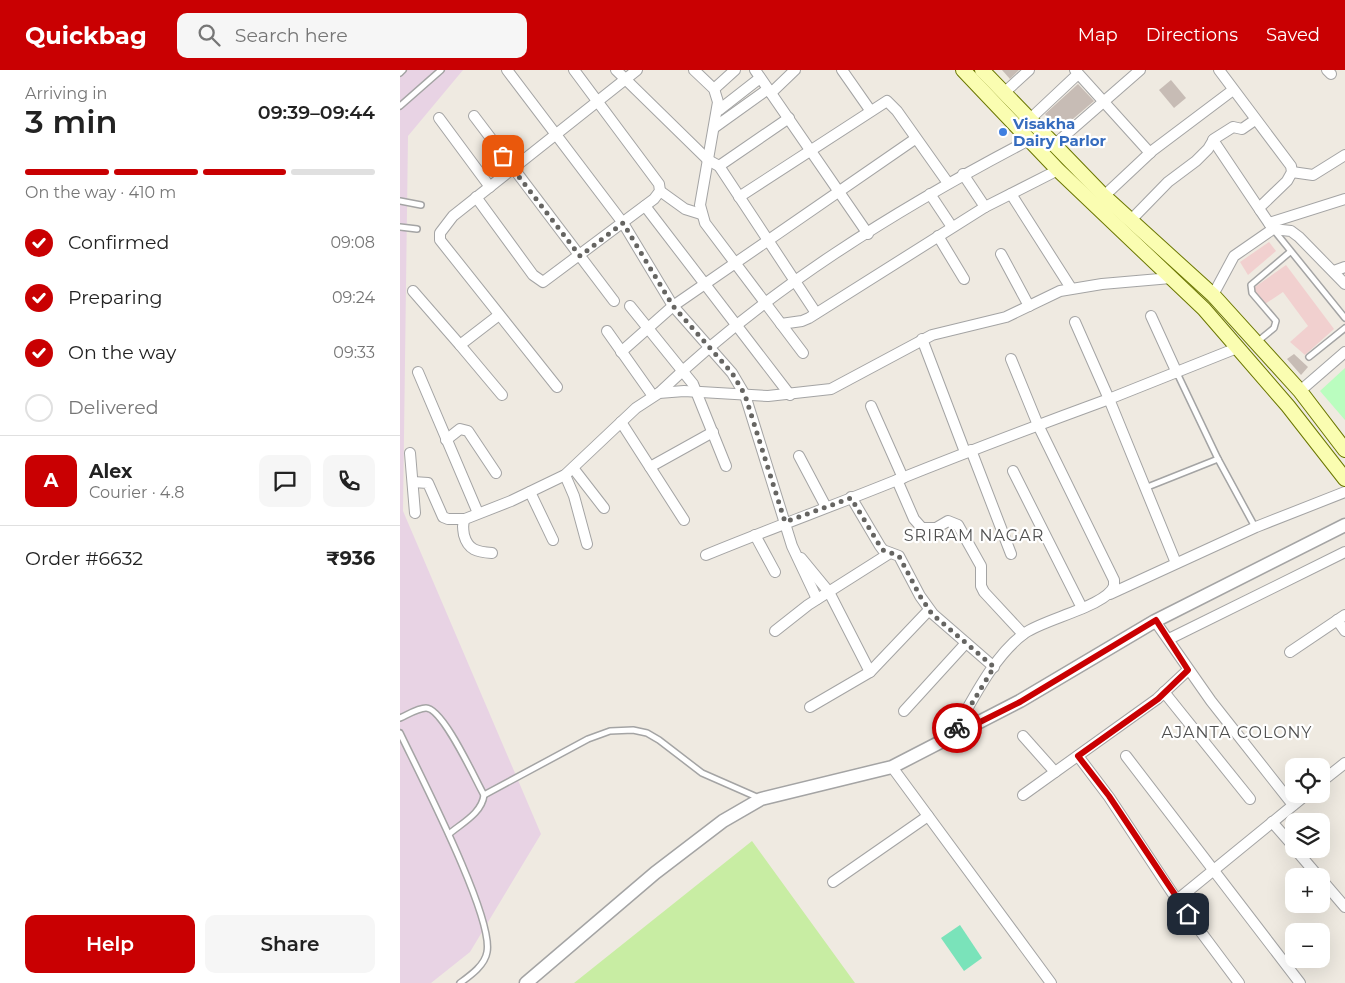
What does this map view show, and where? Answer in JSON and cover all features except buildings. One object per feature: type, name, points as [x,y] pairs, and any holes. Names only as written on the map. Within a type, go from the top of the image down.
[{"type":"main road","points":[[963,70],[1058,170],[1169,269],[1213,295],[1300,391],[1345,450]]},
{"type":"main road","points":[[982,70],[1029,120],[1130,220],[1169,269],[1288,406],[1345,479]]},
{"type":"street","points":[[507,70],[623,223],[673,306],[732,373],[745,395],[763,458],[792,546],[817,599]]},
{"type":"street","points":[[574,70],[656,179],[660,192],[685,209],[701,214]]},
{"type":"street","points":[[616,70],[708,160],[719,166],[816,313]]},
{"type":"street","points":[[557,387],[440,240],[440,233],[446,223],[476,198],[626,81],[637,70]]},
{"type":"street","points":[[694,70],[714,89],[718,97],[719,110],[700,206],[701,214],[734,262],[803,353]]},
{"type":"street","points":[[714,89],[735,70]]},
{"type":"street","points":[[715,127],[770,91],[795,70]]},
{"type":"street","points":[[842,70],[870,110]]},
{"type":"street","points":[[1004,93],[1029,70]]},
{"type":"street","points":[[1044,156],[1054,145],[1140,70]]},
{"type":"street","points":[[1219,70],[1255,120],[1299,173]]},
{"type":"street","points":[[1029,120],[1076,72],[1150,153]]},
{"type":"street","points":[[719,110],[758,74],[868,234]]},
{"type":"street","points":[[1104,196],[1150,153],[1189,121],[1233,90]]},
{"type":"street","points":[[739,197],[870,110],[887,101],[892,104],[948,183]]},
{"type":"street","points":[[474,116],[614,301]]},
{"type":"street","points":[[439,118],[490,187]]},
{"type":"street","points":[[719,166],[789,118]]},
{"type":"street","points":[[1130,220],[1168,182],[1208,150],[1212,140],[1233,127],[1242,129],[1255,120]]},
{"type":"street","points":[[621,352],[673,306],[767,239],[915,139]]},
{"type":"street","points":[[413,482],[428,483],[442,517],[448,520],[465,519],[530,492],[564,475],[620,422],[656,394],[710,346],[764,302],[930,194],[963,174],[1029,140]]},
{"type":"street","points":[[1212,140],[1271,226],[1291,231],[1299,237],[1345,284]]},
{"type":"street","points":[[1260,210],[1262,203],[1299,173],[1318,172],[1345,155]]},
{"type":"street","points":[[781,324],[802,321],[985,207],[1058,170]]},
{"type":"street","points":[[963,174],[985,207]]},
{"type":"street","points":[[476,198],[538,280],[544,282],[645,206],[660,192]]},
{"type":"street","points":[[930,194],[952,227]]},
{"type":"street","points":[[1011,194],[1071,288]]},
{"type":"street","points":[[1213,295],[1234,256],[1271,226],[1345,199]]},
{"type":"street","points":[[645,206],[790,394]]},
{"type":"street","points":[[938,236],[964,279]]},
{"type":"street","points":[[1001,254],[1030,306]]},
{"type":"street","points":[[1334,271],[1345,267]]},
{"type":"street","points":[[656,394],[698,392],[745,395],[790,394],[832,389],[922,339],[940,332],[996,320],[1071,288],[1169,269]]},
{"type":"street","points":[[413,291],[502,394]]},
{"type":"street","points":[[630,306],[698,392],[726,466]]},
{"type":"street","points":[[460,346],[499,315]]},
{"type":"street","points":[[1151,316],[1177,373]]},
{"type":"street","points":[[1075,322],[1109,399],[1176,563]]},
{"type":"street","points":[[607,331],[621,352],[656,394]]},
{"type":"street","points":[[922,339],[1011,554]]},
{"type":"street","points":[[706,556],[785,522],[1177,373],[1237,348]]},
{"type":"street","points":[[1300,391],[1345,352]]},
{"type":"street","points":[[1011,359],[1038,425],[1114,580],[1114,586],[1110,595]]},
{"type":"street","points":[[418,372],[478,513]]},
{"type":"street","points":[[871,406],[914,519],[922,528],[936,528],[948,521],[958,525],[981,566],[981,586],[984,592],[1023,634]]},
{"type":"street","points":[[620,422],[684,520]]},
{"type":"street","points":[[446,440],[460,429],[468,431],[496,474]]},
{"type":"street","points":[[650,467],[713,432]]},
{"type":"street","points":[[410,453],[415,513]]},
{"type":"street","points":[[800,456],[826,507]]},
{"type":"street","points":[[573,468],[604,508]]},
{"type":"street","points":[[1013,471],[1082,608]]},
{"type":"street","points":[[564,475],[574,496],[588,544]]},
{"type":"street","points":[[530,492],[553,540]]},
{"type":"street","points":[[952,736],[994,667],[1023,634],[1256,527],[1345,492]]},
{"type":"street","points":[[851,498],[880,546],[899,556],[929,610],[994,667]]},
{"type":"street","points":[[465,519],[463,530],[466,545],[474,551],[492,553]]},
{"type":"street","points":[[526,983],[663,867],[723,821],[762,799],[892,767],[1020,702],[1156,620],[1345,525]]},
{"type":"street","points":[[755,535],[775,572]]},
{"type":"street","points":[[792,546],[829,592],[870,672]]},
{"type":"street","points":[[775,630],[817,599],[890,552]]},
{"type":"street","points":[[1168,639],[1345,552]]},
{"type":"street","points":[[810,707],[870,672],[929,610]]},
{"type":"street","points":[[1290,652],[1341,617],[1345,630]]},
{"type":"street","points":[[1156,620],[1188,670],[1293,805]]},
{"type":"street","points":[[904,711],[966,643]]},
{"type":"street","points":[[1024,795],[1164,692],[1188,670]]},
{"type":"street","points":[[1164,692],[1250,799]]},
{"type":"street","points":[[1023,736],[1055,772]]},
{"type":"street","points":[[1078,756],[1109,796],[1177,900],[1239,983]]},
{"type":"street","points":[[1126,756],[1300,983]]},
{"type":"street","points":[[1330,775],[1345,763]]},
{"type":"street","points":[[892,767],[1051,983]]},
{"type":"street","points":[[1177,900],[1296,803]]},
{"type":"street","points":[[833,882],[928,816]]},
{"type":"street","points":[[1272,822],[1285,837]]},
{"type":"street","points":[[1303,858],[1311,868]]},
{"type":"street","points":[[1330,890],[1345,907]]},
{"type":"lane","points":[[400,73],[403,70]]},
{"type":"lane","points":[[400,106],[441,70]]},
{"type":"lane","points":[[400,201],[421,205]]},
{"type":"lane","points":[[1271,226],[1345,318]]},
{"type":"lane","points":[[400,228],[417,229]]},
{"type":"lane","points":[[1256,343],[1274,328],[1276,321],[1252,293],[1251,284],[1290,252]]},
{"type":"lane","points":[[1310,357],[1345,328]]},
{"type":"lane","points":[[1177,373],[1218,459],[1256,527]]},
{"type":"lane","points":[[1145,488],[1218,459]]},
{"type":"lane","points":[[400,718],[425,708],[432,710],[446,726],[484,795],[483,804],[478,811],[449,834]]},
{"type":"lane","points":[[484,795],[588,739],[610,731],[633,730],[647,733],[659,740],[702,774],[762,799]]},
{"type":"lane","points":[[400,733],[449,834],[481,915],[488,942],[487,954],[480,966],[460,983]]},
{"type":"shaded area","points":[[400,70],[463,70],[408,136],[403,511],[541,834],[470,952],[431,983],[400,983]]},
{"type":"shaded area","points":[[1269,242],[1276,251],[1248,275],[1240,262]]},
{"type":"shaded area","points":[[1286,265],[1334,329],[1305,355],[1290,342],[1308,326],[1283,292],[1265,304],[1252,289]]},
{"type":"green space","points":[[1345,368],[1345,420],[1320,391]]},
{"type":"green space","points":[[752,841],[855,983],[574,983]]},
{"type":"green space","points":[[960,925],[982,958],[964,971],[941,938]]},
{"type":"way so far","points":[[503,156],[580,256],[623,223],[673,306],[732,373],[745,395],[763,458],[785,522],[851,498],[883,550],[899,556],[925,605],[932,614],[994,667],[957,728]]},
{"type":"place","name":"Visakha Dairy Parlor","points":[[1003,132]]},
{"type":"district","name":"SRIRAM NAGAR","points":[[974,535]]},
{"type":"district","name":"AJANTA COLONY","points":[[1237,732]]},
{"type":"route","points":[[957,728],[952,736],[1020,702],[1156,620],[1188,670],[1158,699],[1078,756],[1109,796],[1188,914]]}]
